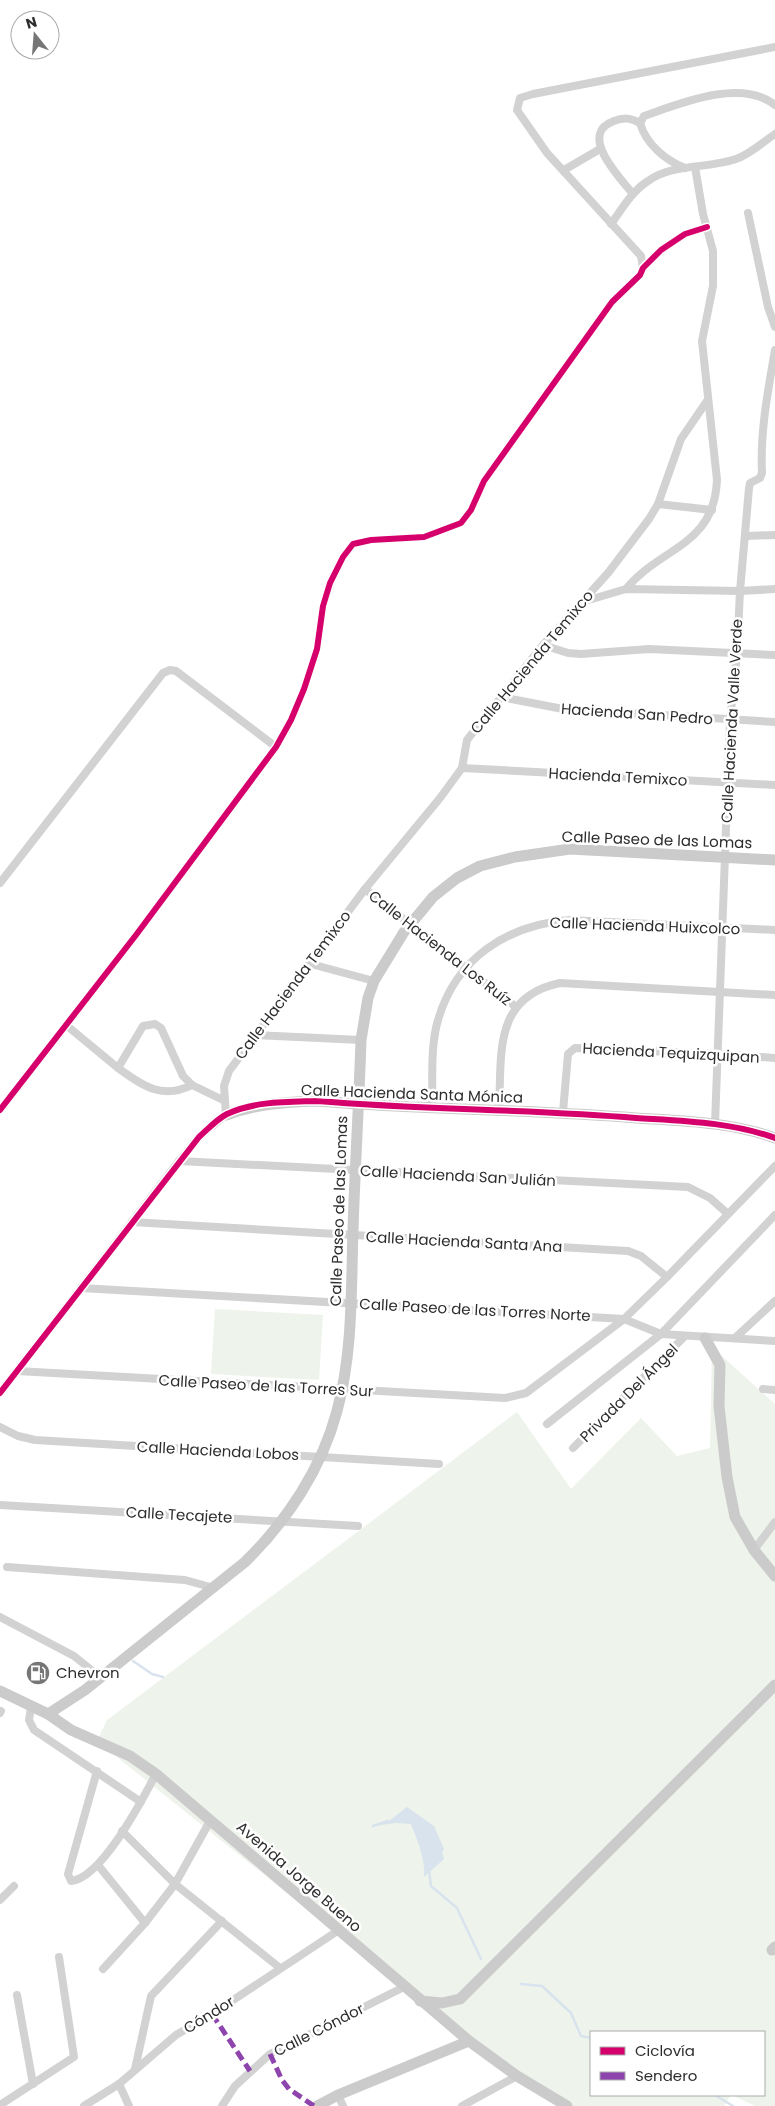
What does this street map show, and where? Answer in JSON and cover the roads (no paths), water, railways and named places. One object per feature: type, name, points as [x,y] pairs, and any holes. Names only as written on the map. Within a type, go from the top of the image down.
[{"type":"street","points":[[644,268],[641,256],[610,224],[548,153],[522,118],[517,110],[520,98],[775,46]]},
{"type":"street","points":[[640,123],[644,116],[718,94],[739,92],[756,94],[775,105]]},
{"type":"street","points":[[633,194],[600,149],[600,136],[609,123],[627,118],[640,123],[646,136],[662,155],[673,163],[685,168]]},
{"type":"street","points":[[610,224],[633,194],[648,180],[660,174],[685,168],[736,159],[775,134]]},
{"type":"street","points":[[564,170],[600,149]]},
{"type":"street","points":[[626,589],[644,571],[697,533],[708,520],[712,510],[717,480],[702,341],[706,329],[714,269],[714,251],[707,227],[695,167]]},
{"type":"street","points":[[748,213],[768,307],[775,327]]},
{"type":"street","points":[[0,1110],[136,935],[276,747],[291,720],[304,689],[317,649],[323,606],[330,583],[343,557],[353,544],[371,540],[424,537],[461,523],[471,510],[484,481],[612,302],[640,275],[661,250],[685,234],[707,227]]},
{"type":"street","name":"Calle Hacienda Valle Verde","points":[[715,1124],[730,721],[738,653],[744,536],[750,482],[760,478],[762,473],[760,443],[775,350]]},
{"type":"street","name":"Calle Hacienda Temixco","points":[[226,1114],[223,1100],[224,1086],[229,1071],[254,1035],[310,964],[365,889],[432,809],[462,768],[467,740],[543,645],[608,573],[658,504],[681,439],[707,401]]},
{"type":"street","points":[[658,504],[712,510]]},
{"type":"street","points":[[744,536],[775,536]]},
{"type":"street","points":[[581,603],[626,589],[740,591],[775,588]]},
{"type":"street","points":[[543,645],[568,653],[582,654],[649,649],[775,655]]},
{"type":"street","points":[[0,883],[163,673],[170,670],[176,671],[276,747]]},
{"type":"street","name":"Hacienda San Pedro","points":[[501,697],[563,709],[730,721],[775,722]]},
{"type":"street","name":"Hacienda Temixco","points":[[462,768],[775,785]]},
{"type":"street","name":"Calle Paseo de las Lomas","points":[[48,1714],[85,1690],[214,1588],[258,1550],[282,1520],[321,1456],[342,1391],[351,1303],[361,1040],[368,998],[374,981],[411,923],[433,897],[457,878],[480,866],[515,856],[570,849],[775,860]]},
{"type":"street","name":"Calle Hacienda Los Ruíz","points":[[365,889],[411,923],[516,1007]]},
{"type":"street","name":"Calle Hacienda Huixcolco","points":[[432,1107],[435,1036],[438,1019],[456,979],[465,967],[503,938],[544,922],[569,920],[775,930]]},
{"type":"street","points":[[310,964],[374,981]]},
{"type":"street","points":[[498,1110],[505,1026],[516,1007],[531,994],[544,987],[560,983],[775,995]]},
{"type":"street","points":[[118,1068],[143,1026],[155,1024],[161,1028],[183,1076],[192,1085],[223,1100]]},
{"type":"street","points":[[66,1025],[135,1080],[161,1092],[180,1091],[192,1085]]},
{"type":"street","points":[[254,1035],[361,1040]]},
{"type":"street","name":"Hacienda Tequizquipan","points":[[562,1112],[568,1054],[575,1048],[775,1058]]},
{"type":"street","name":"Calle Hacienda Santa Mónica","points":[[0,1393],[179,1161],[199,1137],[226,1114],[251,1106],[280,1102],[317,1101],[562,1112],[715,1124],[754,1130],[775,1138]]},
{"type":"street","name":"Calle Hacienda San Julián","points":[[179,1161],[688,1187],[710,1198],[728,1214]]},
{"type":"street","points":[[624,1319],[667,1278],[775,1166]]},
{"type":"street","points":[[547,1424],[660,1334],[775,1215]]},
{"type":"street","name":"Calle Hacienda Santa Ana","points":[[132,1222],[628,1251],[641,1256],[667,1278]]},
{"type":"street","name":"Calle Paseo de las Torres Norte","points":[[81,1288],[624,1319],[660,1334],[684,1337],[775,1341]]},
{"type":"street","points":[[736,1338],[775,1301]]},
{"type":"street","name":"Calle Paseo de las Torres Sur","points":[[17,1371],[342,1391],[505,1398],[526,1392],[624,1319]]},
{"type":"street","name":"Privada Del Ángel","points":[[573,1448],[684,1337]]},
{"type":"street","points":[[705,1338],[720,1365],[719,1406],[727,1477],[735,1517],[754,1550],[775,1576]]},
{"type":"street","points":[[763,1389],[775,1390]]},
{"type":"street","name":"Calle Hacienda Lobos","points":[[0,1427],[18,1436],[35,1440],[439,1464]]},
{"type":"street","name":"Calle Tecajete","points":[[0,1505],[282,1520],[358,1526]]},
{"type":"street","points":[[754,1550],[775,1522]]},
{"type":"street","points":[[7,1567],[185,1580],[214,1588]]},
{"type":"street","points":[[0,1617],[74,1656],[100,1677]]},
{"type":"street","points":[[420,2001],[442,2003],[460,1999],[775,1685]]},
{"type":"street","name":"Avenida Jorge Bueno","points":[[0,1691],[48,1714],[71,1730],[130,1756],[156,1774],[468,2041],[518,2076],[567,2106]]},
{"type":"street","points":[[31,1707],[29,1720],[34,1730],[141,1802]]},
{"type":"street","points":[[97,1771],[69,1879],[76,1881],[98,1865],[141,1802],[156,1774]]},
{"type":"street","points":[[102,1969],[145,1923],[176,1884],[210,1821]]},
{"type":"street","points":[[122,1831],[176,1884],[280,1968]]},
{"type":"street","points":[[98,1865],[145,1923]]},
{"type":"street","points":[[0,1900],[14,1886]]},
{"type":"street","points":[[135,2070],[151,1996],[222,1921]]},
{"type":"street","name":"Cóndor","points":[[84,2106],[119,2084],[176,2035],[212,2014],[339,1930]]},
{"type":"street","points":[[0,2105],[74,2057],[59,1957]]},
{"type":"street","name":"Calle Cóndor","points":[[222,2106],[235,2086],[270,2054],[404,1987]]},
{"type":"street","points":[[17,1995],[33,2084]]},
{"type":"street","points":[[318,2106],[338,2095],[468,2041]]},
{"type":"street","points":[[462,2106],[518,2076]]},
{"type":"street","points":[[119,2084],[129,2106]]},
{"type":"street","points":[[338,2095],[343,2106]]},
{"type":"waterway","points":[[133,1661],[152,1674],[163,1677]]},
{"type":"waterway","points":[[373,1826],[388,1821]]},
{"type":"waterway","points":[[429,1871],[431,1886],[457,1908],[481,1959]]},
{"type":"waterway","points":[[521,1984],[542,1986],[571,2013],[581,2036],[590,2038]]},
{"type":"waterway","points":[[717,2096],[733,2106]]},
{"type":"place","name":"Chevron","points":[[38,1673]]}]
